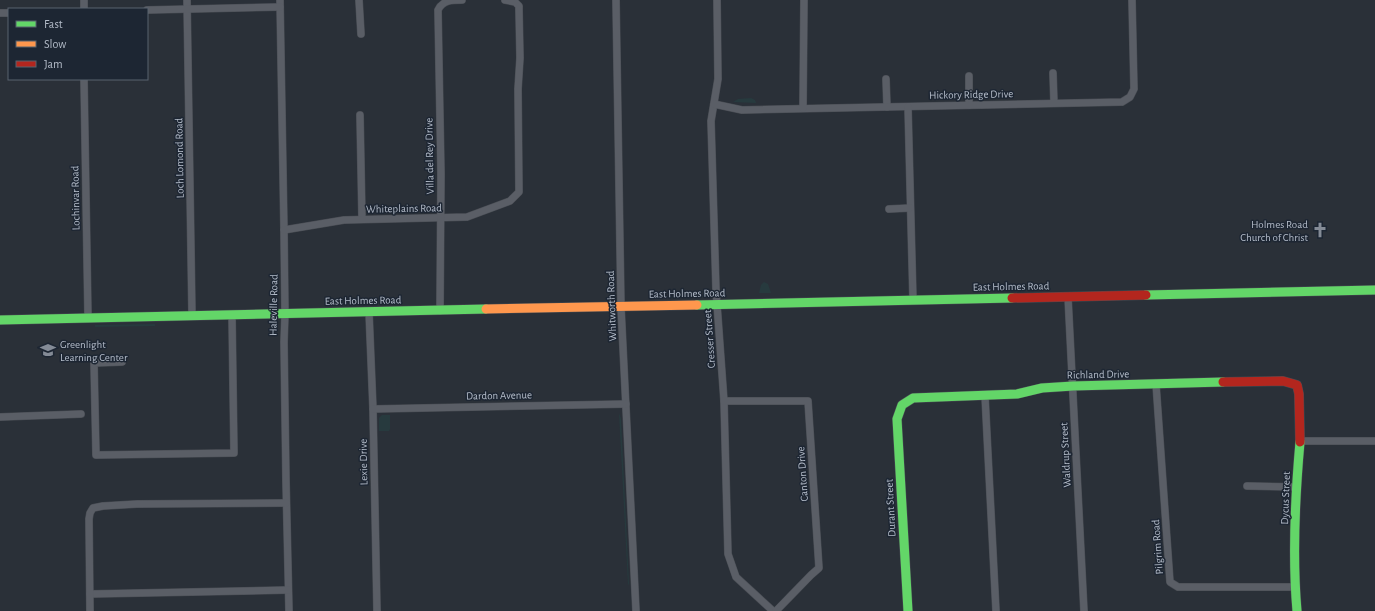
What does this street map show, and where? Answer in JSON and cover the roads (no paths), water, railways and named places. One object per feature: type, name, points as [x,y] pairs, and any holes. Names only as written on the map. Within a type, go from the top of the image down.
[{"type":"main road","name":"East Holmes Road","points":[[0,320],[1375,290]]},
{"type":"main road","name":"Richland Drive","points":[[902,404],[913,398],[1017,394],[1042,388],[1073,386],[1283,381],[1297,385]]},
{"type":"main road","name":"Dycus Street","points":[[1297,385],[1299,394],[1300,441],[1296,488],[1294,587],[1297,611]]},
{"type":"main road","name":"Durant Street","points":[[902,404],[898,419],[908,611]]},
{"type":"street","name":"Loch Lomond Road","points":[[187,0],[192,315]]},
{"type":"street","points":[[359,0],[361,34]]},
{"type":"street","name":"Villa del Rey Drive","points":[[440,310],[441,218],[438,13],[439,8],[448,0],[462,0]]},
{"type":"street","name":"Whiteplains Road","points":[[284,230],[340,220],[473,216],[510,201],[518,192],[518,89],[520,58],[519,6],[515,2],[505,0]]},
{"type":"street","name":"Whitworth Road","points":[[616,0],[621,307],[636,611]]},
{"type":"street","name":"Cresser Street","points":[[717,0],[718,79],[712,114],[712,130],[717,305],[724,401],[728,554],[736,577],[773,611]]},
{"type":"street","points":[[803,108],[804,0]]},
{"type":"street","name":"Hickory Ridge Drive","points":[[714,104],[742,110],[1122,102],[1130,97],[1134,89],[1132,0]]},
{"type":"street","points":[[148,10],[280,4]]},
{"type":"street","name":"Haleville Road","points":[[280,4],[284,230],[286,503],[289,611]]},
{"type":"street","points":[[1053,73],[1054,103]]},
{"type":"street","points":[[968,76],[969,105]]},
{"type":"street","points":[[886,79],[887,107]]},
{"type":"street","name":"Lochinvar Road","points":[[84,80],[88,317]]},
{"type":"street","points":[[908,107],[913,300]]},
{"type":"street","points":[[360,115],[362,219]]},
{"type":"street","points":[[889,209],[910,208]]},
{"type":"street","name":"Waldrup Street","points":[[1068,297],[1084,611]]},
{"type":"street","name":"Lexie Drive","points":[[369,312],[373,409],[377,611]]},
{"type":"street","points":[[122,362],[94,363],[96,456],[234,453],[232,314]]},
{"type":"street","name":"Pilgrim Road","points":[[1156,384],[1170,582],[1178,587],[1294,587]]},
{"type":"street","points":[[986,396],[996,611]]},
{"type":"street","name":"Canton Drive","points":[[724,401],[808,400],[819,568],[776,611]]},
{"type":"street","name":"Dardon Avenue","points":[[373,409],[626,404]]},
{"type":"street","points":[[0,417],[81,414]]},
{"type":"street","points":[[1300,441],[1375,441]]},
{"type":"street","points":[[1247,486],[1296,488]]},
{"type":"street","points":[[90,611],[89,519],[93,508],[137,504],[286,503]]},
{"type":"street","points":[[90,594],[288,590]]},
{"type":"place","name":"Holmes Road Church of Christ","points":[[1320,230]]},
{"type":"place","name":"Greenlight Learning Center","points":[[48,350]]}]
